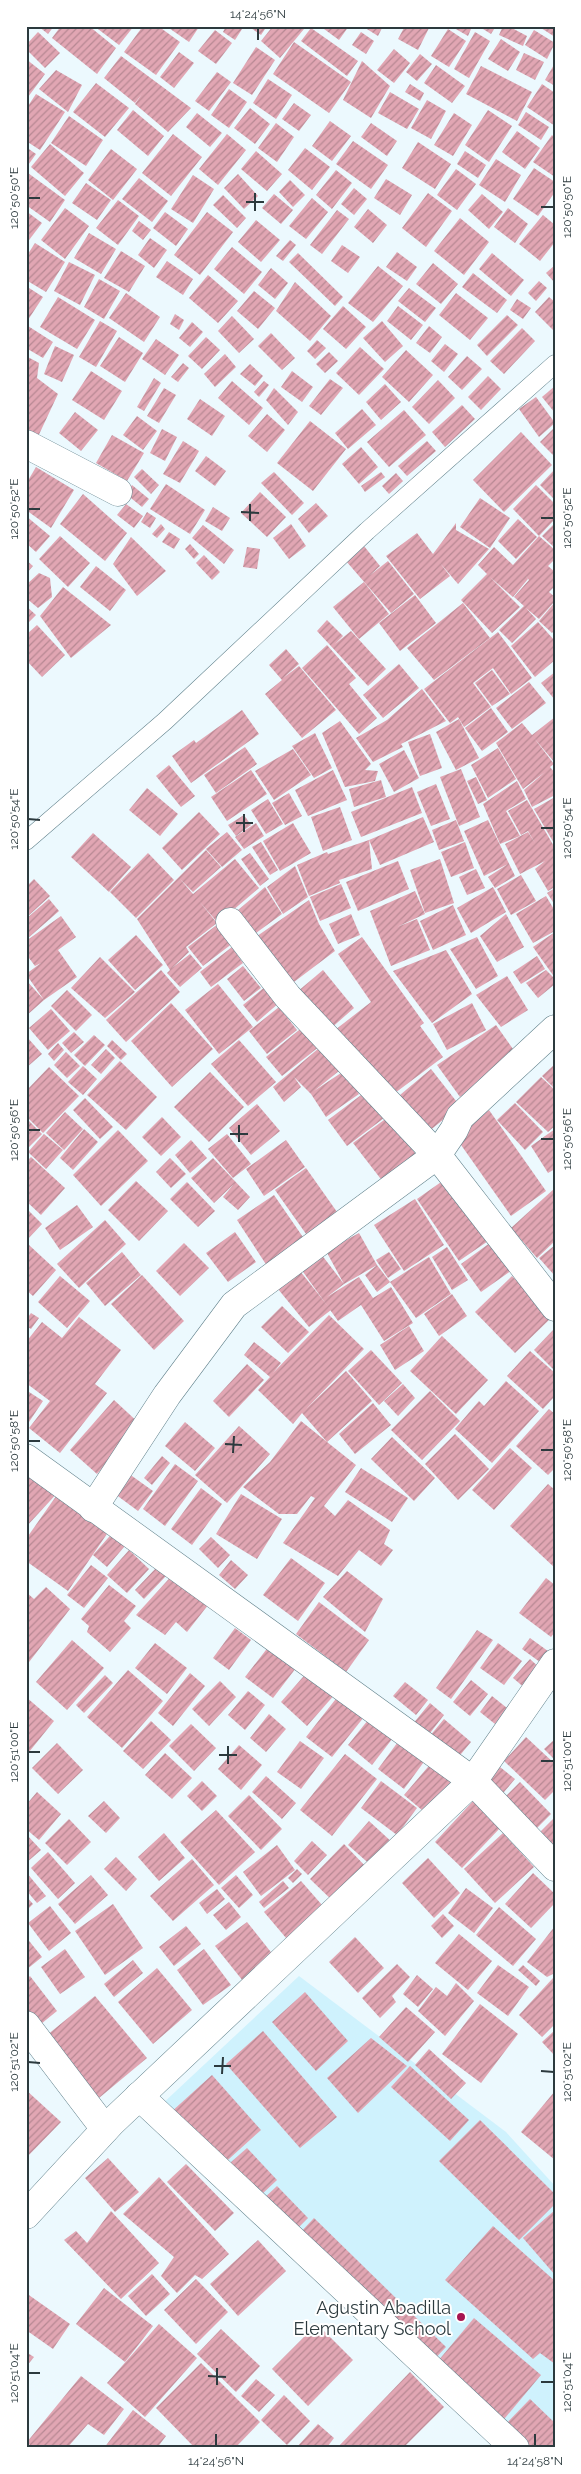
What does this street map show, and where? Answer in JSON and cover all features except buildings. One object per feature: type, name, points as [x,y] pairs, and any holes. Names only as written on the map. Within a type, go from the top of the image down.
[{"type":"street","points":[[26,444],[118,492]]},
{"type":"street","points":[[230,922],[288,997],[437,1155],[555,1307]]},
{"type":"street","points":[[93,1508],[167,1395],[234,1306],[437,1155],[454,1130],[460,1117],[555,1029]]},
{"type":"street","points":[[26,1458],[473,1781],[555,1867]]},
{"type":"street","points":[[26,2215],[105,2129],[473,1781],[555,1663]]},
{"type":"street","points":[[26,2025],[105,2129]]},
{"type":"street","points":[[139,2096],[515,2448]]},
{"type":"lane","points":[[26,841],[166,721],[367,531],[555,364]]},
{"type":"shaded area","name":"Agustin Abadilla Elementary School","points":[[299,1976],[506,2132],[555,2186],[555,2448],[497,2448],[160,2106]]},
{"type":"place","name":"Agustin Abadilla Elementary School","points":[[461,2317]]}]
